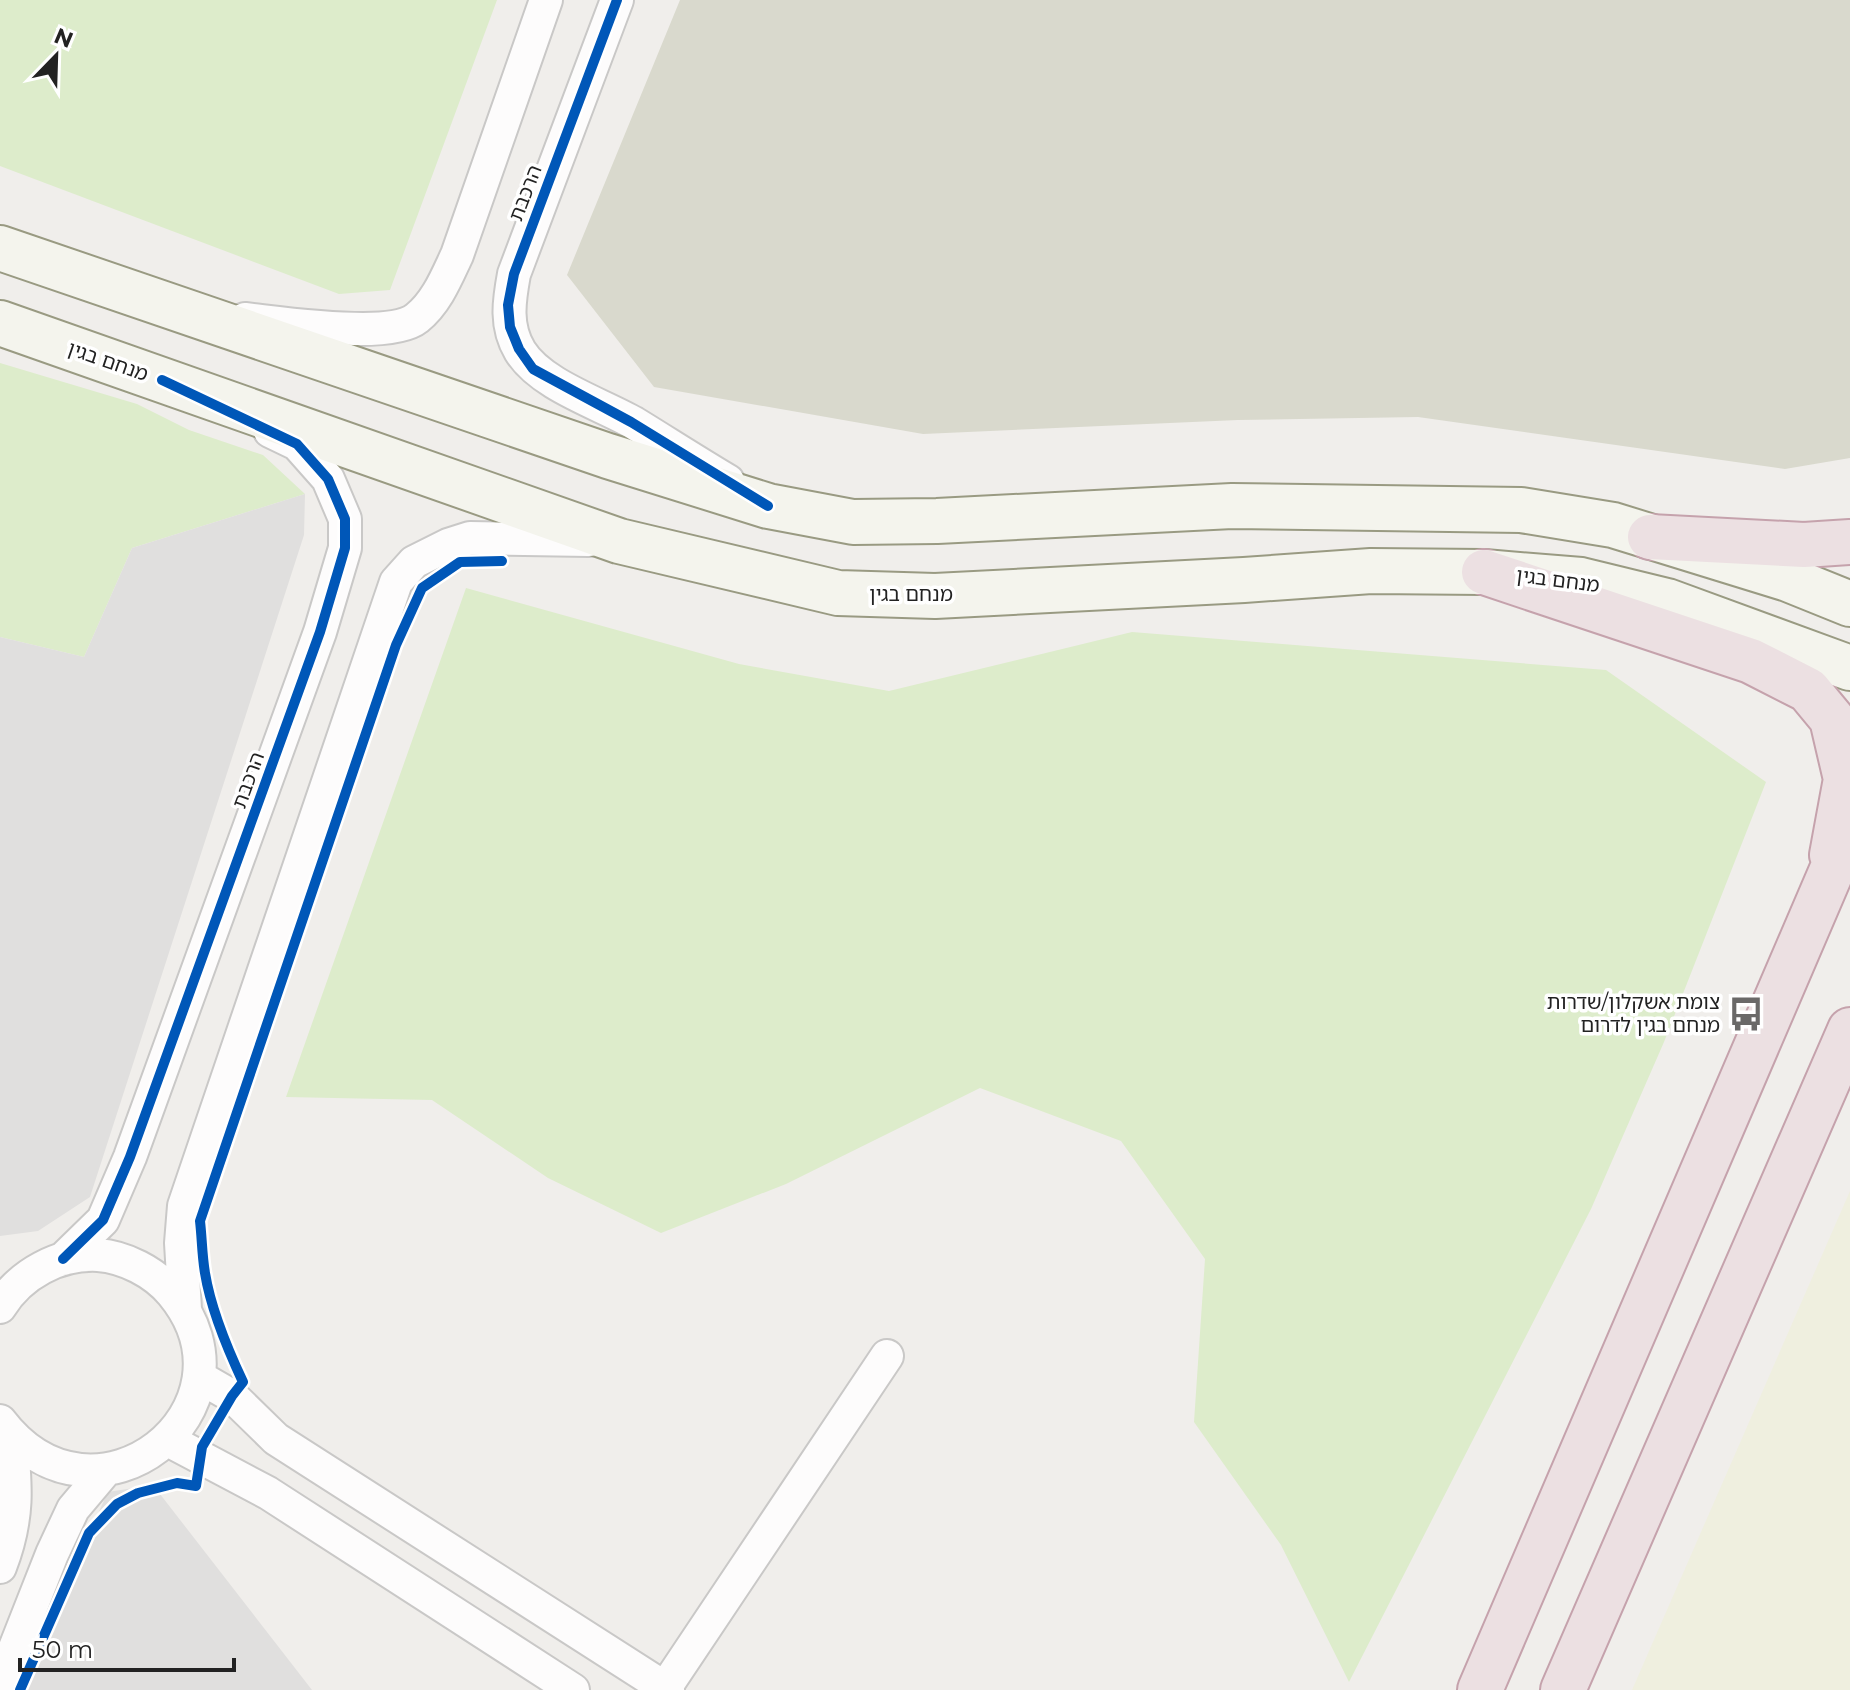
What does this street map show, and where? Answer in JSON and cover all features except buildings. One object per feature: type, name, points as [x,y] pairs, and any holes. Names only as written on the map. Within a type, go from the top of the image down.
[{"type":"highway","points":[[1650,537],[1804,545],[1850,542]]},
{"type":"highway","points":[[1484,572],[1751,661],[1808,690],[1832,719],[1846,779],[1828,878]]},
{"type":"highway","points":[[1480,1690],[1850,828]]},
{"type":"highway","points":[[1563,1690],[1850,1030]]},
{"type":"main road","points":[[0,248],[608,456],[768,506],[853,522],[937,521],[1232,506],[1521,510],[1613,525],[1788,579],[1850,604]]},
{"type":"main road","name":"מנחם בגין","points":[[0,323],[619,541],[838,593],[935,596],[1371,571],[1484,572],[1581,580],[1667,601],[1850,668]]},
{"type":"street","points":[[204,316],[381,330],[416,319],[439,292],[457,255],[546,0]]},
{"type":"street","name":"הרכבת","points":[[617,0],[514,274],[508,305],[510,327],[519,349],[533,369],[631,422],[768,506]]},
{"type":"street","name":"הרכבת","points":[[63,1259],[103,1220],[130,1157],[320,632],[345,548],[345,519],[328,479],[297,444],[162,380]]},
{"type":"street","points":[[5,1428],[38,1457],[70,1469],[105,1471],[139,1460],[168,1440],[189,1411],[199,1377],[197,1342],[185,1309],[181,1243],[184,1206],[396,582],[414,562],[470,538],[619,541]]},
{"type":"street","points":[[0,1307],[8,1294],[33,1272],[63,1259],[98,1255],[132,1263],[162,1282],[185,1309]]},
{"type":"street","points":[[0,1266],[33,1272]]},
{"type":"street","points":[[199,1377],[232,1396],[276,1439],[667,1689],[887,1356]]},
{"type":"street","points":[[0,1567],[10,1542],[17,1496],[5,1428]]},
{"type":"street","points":[[168,1440],[268,1493],[573,1690]]},
{"type":"street","points":[[0,1686],[73,1509],[105,1471]]},
{"type":"shaded area","points":[[680,0],[1850,0],[1850,458],[1785,469],[1418,417],[1238,420],[923,434],[654,387],[567,275]]},
{"type":"shaded area","points":[[305,494],[304,535],[90,1197],[38,1231],[0,1236],[0,637],[84,657],[132,548]]},
{"type":"shaded area","points":[[153,1485],[312,1690],[16,1690],[108,1492]]},
{"type":"green space","points":[[0,0],[497,0],[390,290],[339,294],[0,166]]},
{"type":"green space","points":[[0,363],[137,404],[189,430],[263,455],[305,494],[132,548],[84,657],[0,637]]},
{"type":"green space","points":[[466,588],[739,664],[889,691],[1132,632],[1606,670],[1766,782],[1664,1042],[1591,1209],[1349,1682],[1281,1545],[1194,1422],[1205,1259],[1121,1141],[980,1088],[786,1184],[661,1233],[548,1178],[432,1100],[286,1097]]},
{"type":"green space","points":[[1850,1191],[1850,1690],[1632,1690]]},
{"type":"cycle path","points":[[617,0],[514,274],[508,305],[510,327],[519,349],[533,369],[631,422],[768,506]]},
{"type":"cycle path","points":[[63,1259],[103,1220],[130,1157],[320,632],[345,548],[345,519],[328,479],[297,444],[162,380]]},
{"type":"cycle path","points":[[20,1690],[89,1533],[117,1504],[138,1493],[177,1483],[196,1486],[202,1447],[243,1382],[211,1301],[200,1221],[396,645],[422,588],[460,562],[502,561]]},
{"type":"place","name":"צומת אשקלון/שדרות מנחם בגין לדרום","points":[[1746,1014]]}]
